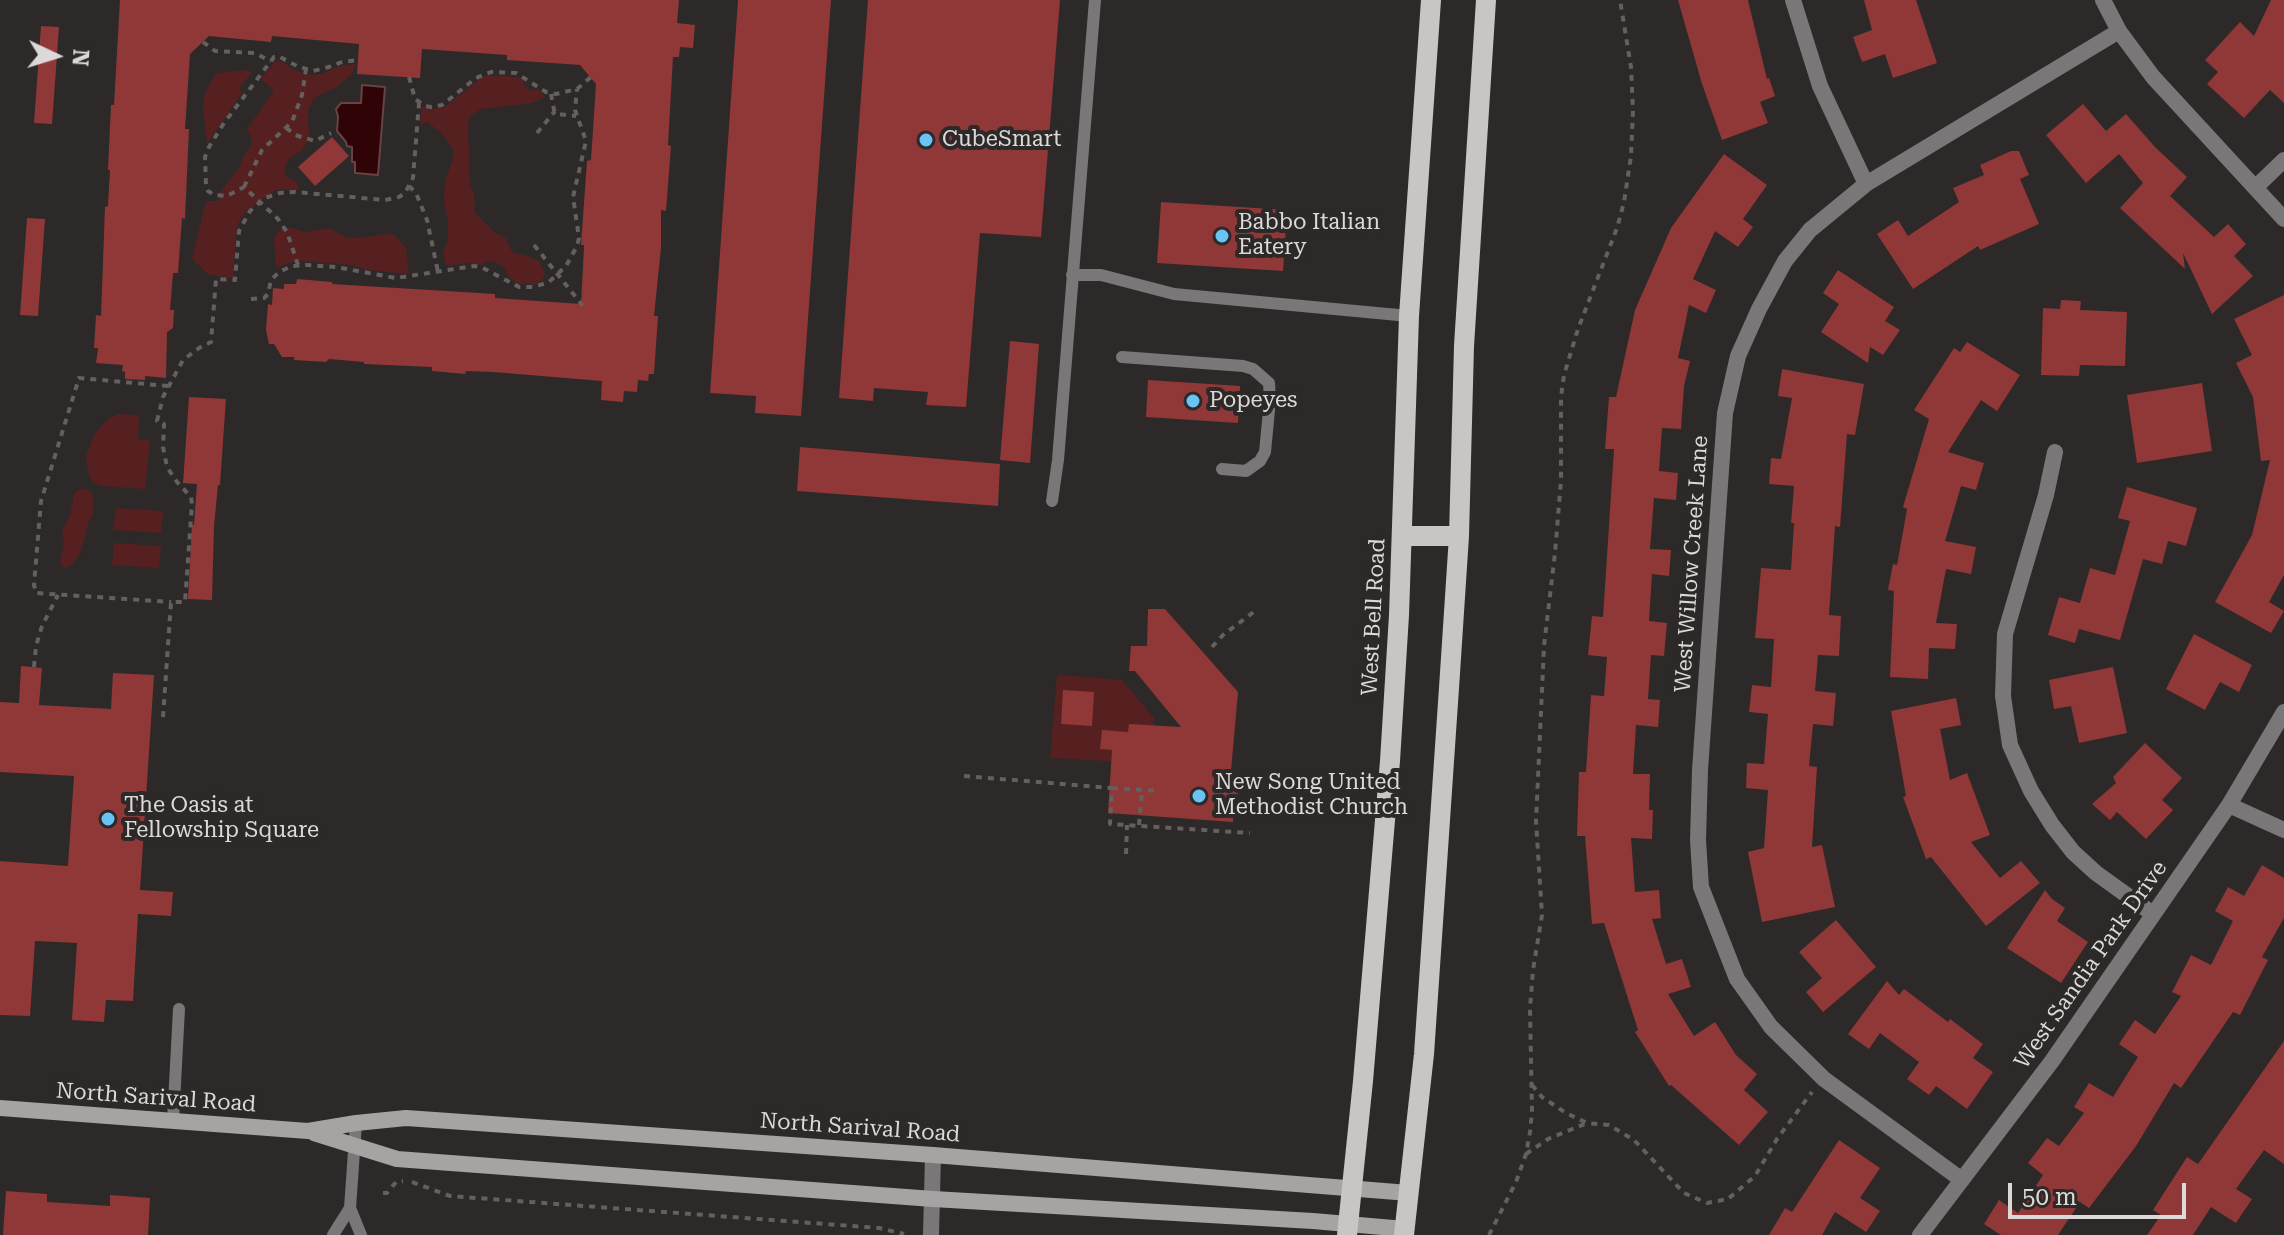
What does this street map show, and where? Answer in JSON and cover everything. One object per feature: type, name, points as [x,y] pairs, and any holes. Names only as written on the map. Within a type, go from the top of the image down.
[{"type":"main road","name":"West Bell Road","points":[[1348,1229],[1390,761],[1399,615],[1409,316],[1431,0]]},
{"type":"main road","points":[[1404,1232],[1424,1054],[1459,536],[1464,346],[1486,0]]},
{"type":"main road","points":[[1402,536],[1459,536]]},
{"type":"main road","name":"North Sarival Road","points":[[0,1108],[308,1131],[406,1118],[933,1155],[1409,1193]]},
{"type":"main road","name":"North Sarival Road","points":[[308,1131],[397,1159],[1404,1232]]},
{"type":"street","points":[[1793,0],[1820,86],[1866,184]]},
{"type":"street","points":[[2103,0],[2119,31],[2153,77],[2284,219]]},
{"type":"street","name":"West Willow Creek Lane","points":[[1962,1180],[1824,1079],[1771,1027],[1737,979],[1701,887],[1698,840],[1700,770],[1725,413],[1738,356],[1759,309],[1785,261],[1810,230],[1866,184],[2119,31]]},
{"type":"street","points":[[2256,187],[2284,160]]},
{"type":"street","points":[[2055,452],[2046,495],[2005,634],[2003,696],[2010,745],[2031,791],[2073,852],[2096,873],[2153,914]]},
{"type":"street","name":"West Sandia Park Drive","points":[[1920,1235],[2052,1061],[2229,805],[2284,712]]},
{"type":"street","points":[[2229,805],[2284,830]]},
{"type":"street","points":[[931,1235],[933,1155]]},
{"type":"lane","points":[[1052,501],[1058,460],[1095,0]]},
{"type":"lane","points":[[1072,275],[1101,275],[1174,294],[1409,316]]},
{"type":"lane","points":[[1122,357],[1243,366],[1253,369],[1269,383],[1265,452],[1260,461],[1246,471],[1222,469]]},
{"type":"lane","points":[[173,1121],[179,1009]]},
{"type":"lane","points":[[356,1123],[350,1208],[361,1235]]},
{"type":"lane","points":[[333,1235],[350,1208]]},
{"type":"path","points":[[1489,1235],[1516,1182],[1526,1154],[1532,1112],[1530,1009],[1542,915],[1536,821],[1544,646],[1561,480],[1561,397],[1564,375],[1578,329],[1617,228],[1631,156],[1631,67],[1620,0]]},
{"type":"path","points":[[203,42],[215,51],[254,53],[271,61]]},
{"type":"path","points":[[306,69],[299,106],[292,122],[262,150],[244,187],[227,196],[208,191],[205,157],[209,147],[274,57],[306,69],[320,70],[358,60]]},
{"type":"path","points":[[409,77],[412,95],[419,103],[431,107],[442,105],[476,78],[491,72],[522,76],[551,94],[577,89],[591,77]]},
{"type":"path","points":[[251,299],[264,298],[273,276],[285,268],[298,265],[336,267],[396,278],[474,266],[519,287],[542,286],[559,274],[571,259],[579,238],[573,197],[586,141],[576,116],[577,89]]},
{"type":"path","points":[[551,94],[555,111],[563,116],[576,116]]},
{"type":"path","points":[[168,386],[79,378],[41,501],[36,593],[185,602],[191,497],[170,474],[164,459],[164,424],[157,421],[168,386],[183,360],[211,342],[216,279],[235,280],[239,231],[245,217],[273,194],[286,192],[399,197],[413,178],[419,103]]},
{"type":"path","points":[[537,133],[555,111]]},
{"type":"path","points":[[286,128],[315,141],[331,133]]},
{"type":"path","points":[[409,186],[416,193],[427,220],[438,272]]},
{"type":"path","points":[[244,187],[274,213],[287,232],[298,265]]},
{"type":"path","points":[[534,245],[583,306]]},
{"type":"path","points":[[34,667],[42,626],[58,595]]},
{"type":"path","points":[[163,717],[171,602]]},
{"type":"path","points":[[1212,647],[1255,611]]},
{"type":"path","points":[[964,776],[1158,791]]},
{"type":"path","points":[[1112,788],[1110,824],[1250,833]]},
{"type":"path","points":[[1139,825],[1142,790]]},
{"type":"path","points":[[1126,854],[1127,825]]},
{"type":"path","points":[[1532,1085],[1542,1097],[1587,1123],[1609,1125],[1634,1140],[1684,1193],[1707,1203],[1728,1199],[1755,1176],[1800,1106],[1824,1079]]},
{"type":"path","points":[[1526,1154],[1548,1139],[1587,1123]]},
{"type":"path","points":[[383,1193],[387,1193],[396,1182],[413,1182],[450,1196],[879,1228],[904,1234]]},
{"type":"shaded area","points":[[279,60],[296,71],[311,75],[356,64],[351,75],[313,100],[308,111],[307,143],[289,158],[284,171],[287,177],[297,182],[299,190],[276,190],[247,210],[236,233],[233,278],[209,275],[192,259],[206,201],[219,201],[220,192],[240,167],[251,145],[247,129],[274,91],[261,79]]},
{"type":"shaded area","points":[[252,72],[239,89],[242,93],[207,144],[203,107],[205,93],[217,73]]},
{"type":"shaded area","points":[[485,75],[518,77],[531,91],[538,89],[545,97],[532,103],[481,109],[470,116],[468,127],[470,186],[474,194],[475,213],[493,231],[506,238],[511,250],[540,262],[545,274],[542,281],[536,284],[517,284],[504,267],[494,261],[482,265],[446,266],[443,253],[448,239],[445,181],[453,159],[453,148],[427,122],[420,125],[422,106],[443,108]]},
{"type":"shaded area","points":[[362,85],[385,87],[378,175],[355,173],[352,147],[347,146],[337,131],[336,109],[341,103],[361,103]]},
{"type":"shaded area","points":[[287,227],[306,232],[328,228],[348,238],[395,235],[406,248],[409,274],[303,261],[276,268],[274,239],[279,230]]},
{"type":"shaded area","points":[[119,414],[139,415],[138,439],[150,440],[145,489],[101,486],[93,483],[88,472],[86,456],[94,435],[108,419]]},
{"type":"shaded area","points":[[82,488],[92,494],[93,515],[81,551],[72,565],[65,568],[60,562],[64,543],[62,531],[70,516],[74,494]]},
{"type":"shaded area","points":[[116,508],[163,511],[161,533],[113,530]]},
{"type":"shaded area","points":[[114,543],[161,546],[159,568],[112,565]]},
{"type":"shaded area","points":[[1057,675],[1122,680],[1154,718],[1151,757],[1144,763],[1050,758]]},
{"type":"building","points":[[120,0],[679,0],[677,23],[695,25],[693,48],[680,47],[679,57],[673,57],[668,145],[671,146],[666,211],[661,210],[661,248],[654,316],[658,316],[654,374],[649,374],[648,381],[638,380],[637,392],[624,391],[623,402],[601,400],[602,381],[493,372],[466,371],[465,374],[432,371],[432,367],[282,357],[274,344],[269,344],[266,330],[268,304],[272,305],[273,288],[284,289],[284,284],[296,284],[297,279],[495,294],[495,298],[581,304],[584,245],[581,245],[596,84],[580,65],[507,60],[507,55],[422,49],[420,78],[357,74],[359,44],[272,36],[271,42],[209,36],[190,54],[185,129],[189,129],[185,219],[182,218],[178,273],[173,273],[170,310],[174,310],[173,328],[167,332],[166,378],[145,376],[145,380],[125,379],[123,365],[96,363],[96,315],[101,316],[111,105],[114,105]]},
{"type":"building","points":[[738,0],[831,0],[801,416],[755,413],[756,396],[710,393]]},
{"type":"building","points":[[868,0],[1060,0],[1041,237],[980,233],[966,407],[926,405],[928,392],[874,388],[873,401],[839,398]]},
{"type":"building","points":[[1678,0],[1748,0],[1767,79],[1775,96],[1760,102],[1768,123],[1722,140]]},
{"type":"building","points":[[1864,0],[1916,0],[1937,63],[1893,78],[1885,54],[1862,62],[1853,37],[1872,30]]},
{"type":"building","points":[[2271,0],[2284,0],[2284,103],[2270,90],[2244,118],[2207,84],[2218,72],[2205,60],[2240,22],[2254,36]]},
{"type":"building","points":[[41,26],[59,27],[52,124],[34,123]]},
{"type":"building","points":[[2083,104],[2106,131],[2126,114],[2187,177],[2170,196],[2214,237],[2228,224],[2246,244],[2234,256],[2253,276],[2212,314],[2183,253],[2185,269],[2120,208],[2143,183],[2119,154],[2086,183],[2046,135]]},
{"type":"building","points":[[332,137],[349,156],[315,186],[298,167]]},
{"type":"building","points":[[2011,151],[2019,151],[2029,175],[2020,179],[2039,224],[1980,250],[1978,246],[1913,289],[1877,234],[1898,220],[1908,236],[1959,202],[1953,188],[1984,175],[1980,165]]},
{"type":"building","points":[[1724,154],[1767,185],[1743,219],[1753,227],[1738,247],[1715,231],[1693,279],[1716,290],[1706,313],[1689,305],[1678,358],[1690,361],[1684,386],[1681,429],[1662,428],[1659,471],[1678,473],[1676,500],[1654,498],[1650,549],[1671,550],[1669,576],[1652,574],[1649,621],[1667,623],[1664,656],[1651,655],[1648,699],[1660,700],[1658,727],[1636,725],[1633,774],[1650,774],[1652,839],[1631,838],[1635,892],[1659,890],[1661,918],[1652,919],[1666,964],[1682,959],[1691,987],[1668,994],[1694,1036],[1715,1022],[1736,1055],[1757,1074],[1744,1090],[1768,1112],[1739,1145],[1669,1086],[1635,1032],[1638,1030],[1604,923],[1592,924],[1585,836],[1577,836],[1579,772],[1586,772],[1591,695],[1604,696],[1607,657],[1588,655],[1592,616],[1603,617],[1614,449],[1605,449],[1609,397],[1616,397],[1635,310],[1671,228]]},
{"type":"building","name":"Babbo Italian Eatery","points":[[1161,202],[1287,210],[1283,271],[1157,263]]},
{"type":"building","points":[[27,218],[45,219],[38,316],[20,315]]},
{"type":"building","points":[[1838,270],[1894,307],[1885,321],[1900,330],[1883,355],[1870,347],[1868,363],[1821,332],[1839,304],[1823,293]]},
{"type":"building","points":[[2284,295],[2284,575],[2269,602],[2284,611],[2271,633],[2215,602],[2252,535],[2270,460],[2261,461],[2253,397],[2236,363],[2252,355],[2234,319]]},
{"type":"building","points":[[2061,300],[2081,301],[2080,310],[2127,312],[2125,366],[2080,365],[2079,376],[2041,375],[2043,308],[2060,309]]},
{"type":"building","points":[[1010,341],[1039,344],[1030,463],[1000,460]]},
{"type":"building","points":[[1967,342],[2020,375],[1997,411],[1981,400],[1948,452],[1984,463],[1976,490],[1961,486],[1945,541],[1976,547],[1971,574],[1946,569],[1936,623],[1957,624],[1955,649],[1929,648],[1928,679],[1890,677],[1894,591],[1888,590],[1893,564],[1897,565],[1907,509],[1903,507],[1929,419],[1914,410],[1954,348],[1960,352]]},
{"type":"building","points":[[1782,369],[1864,384],[1855,435],[1847,434],[1840,527],[1835,526],[1829,615],[1841,616],[1839,656],[1818,655],[1815,691],[1836,693],[1833,726],[1813,724],[1809,766],[1817,767],[1812,847],[1822,845],[1835,907],[1762,922],[1748,852],[1764,848],[1768,790],[1746,788],[1747,763],[1764,764],[1768,714],[1749,712],[1752,685],[1771,687],[1774,639],[1755,638],[1761,568],[1791,570],[1794,486],[1769,484],[1771,458],[1781,459],[1792,398],[1778,396]]},
{"type":"building","name":"Popeyes","points":[[1148,380],[1240,386],[1238,423],[1146,417]]},
{"type":"building","points":[[2202,383],[2212,451],[2137,463],[2127,395]]},
{"type":"building","points":[[189,397],[226,399],[214,526],[212,600],[188,599],[197,484],[183,483]]},
{"type":"building","points":[[800,447],[1000,464],[998,506],[797,491]]},
{"type":"building","points":[[2127,487],[2197,508],[2186,546],[2168,541],[2162,564],[2143,559],[2120,640],[2079,629],[2075,643],[2048,635],[2059,597],[2080,603],[2090,568],[2115,575],[2130,521],[2118,518]]},
{"type":"building","points":[[1148,609],[1165,609],[1238,692],[1231,771],[1236,772],[1238,789],[1233,822],[1108,813],[1112,750],[1100,749],[1102,730],[1128,732],[1129,724],[1181,727],[1135,671],[1129,671],[1131,646],[1147,646]]},
{"type":"building","points":[[2194,634],[2252,665],[2239,692],[2220,682],[2205,710],[2166,689]]},
{"type":"building","name":"The Oasis at Fellowship Square","points":[[21,666],[42,668],[39,705],[111,709],[113,673],[154,675],[140,890],[173,892],[171,916],[138,914],[133,1001],[106,1000],[104,1022],[72,1020],[77,943],[35,941],[30,1016],[0,1015],[0,861],[68,866],[74,776],[0,772],[0,702],[19,703]]},
{"type":"building","points":[[2113,667],[2127,733],[2079,743],[2071,706],[2054,709],[2049,680]]},
{"type":"building","points":[[1063,690],[1094,692],[1092,726],[1061,724]]},
{"type":"building","points":[[1956,698],[1961,725],[1940,729],[1950,780],[1967,773],[1990,835],[1971,842],[2000,878],[2021,861],[2040,883],[1986,926],[1931,857],[1926,859],[1903,797],[1906,796],[1891,711]]},
{"type":"building","points":[[2145,743],[2182,778],[2162,800],[2173,810],[2146,839],[2117,812],[2110,820],[2092,804],[2116,783],[2113,777]]},
{"type":"building","points":[[2262,865],[2284,878],[2284,918],[2262,957],[2268,960],[2240,1015],[2233,1012],[2181,1088],[2174,1083],[2136,1146],[2089,1208],[2080,1202],[2058,1235],[2001,1235],[1984,1224],[1999,1200],[2018,1213],[2043,1175],[2028,1163],[2047,1138],[2059,1146],[2084,1113],[2074,1107],[2089,1083],[2113,1097],[2138,1057],[2119,1044],[2135,1020],[2155,1034],[2181,996],[2172,992],[2191,955],[2211,965],[2233,921],[2215,911],[2228,887],[2244,896]]},
{"type":"building","points":[[2045,890],[2065,908],[2057,921],[2088,942],[2061,983],[2007,948]]},
{"type":"building","points":[[1836,920],[1876,967],[1823,1012],[1806,992],[1822,978],[1799,952]]},
{"type":"building","points":[[1887,981],[1899,995],[1904,989],[1983,1044],[1973,1058],[1993,1072],[1967,1109],[1936,1086],[1929,1095],[1907,1079],[1919,1062],[1880,1033],[1869,1049],[1848,1034]]},
{"type":"building","points":[[2284,1041],[2284,1164],[2264,1150],[2236,1189],[2252,1199],[2236,1223],[2211,1207],[2193,1235],[2147,1235],[2161,1215],[2153,1210],[2187,1157],[2198,1164]]},
{"type":"building","points":[[1839,1140],[1880,1168],[1860,1198],[1880,1211],[1866,1232],[1835,1212],[1822,1235],[1769,1235],[1785,1208],[1792,1212]]},
{"type":"building","points":[[6,1191],[47,1194],[47,1202],[110,1206],[110,1195],[150,1198],[148,1235],[3,1235]]},
{"type":"place","name":"CubeSmart","points":[[926,140]]},
{"type":"place","name":"Babbo Italian Eatery","points":[[1222,236]]},
{"type":"place","name":"Popeyes","points":[[1193,401]]},
{"type":"place","name":"New Song United Methodist Church","points":[[1199,796]]},
{"type":"place","name":"The Oasis at Fellowship Square","points":[[108,819]]}]
